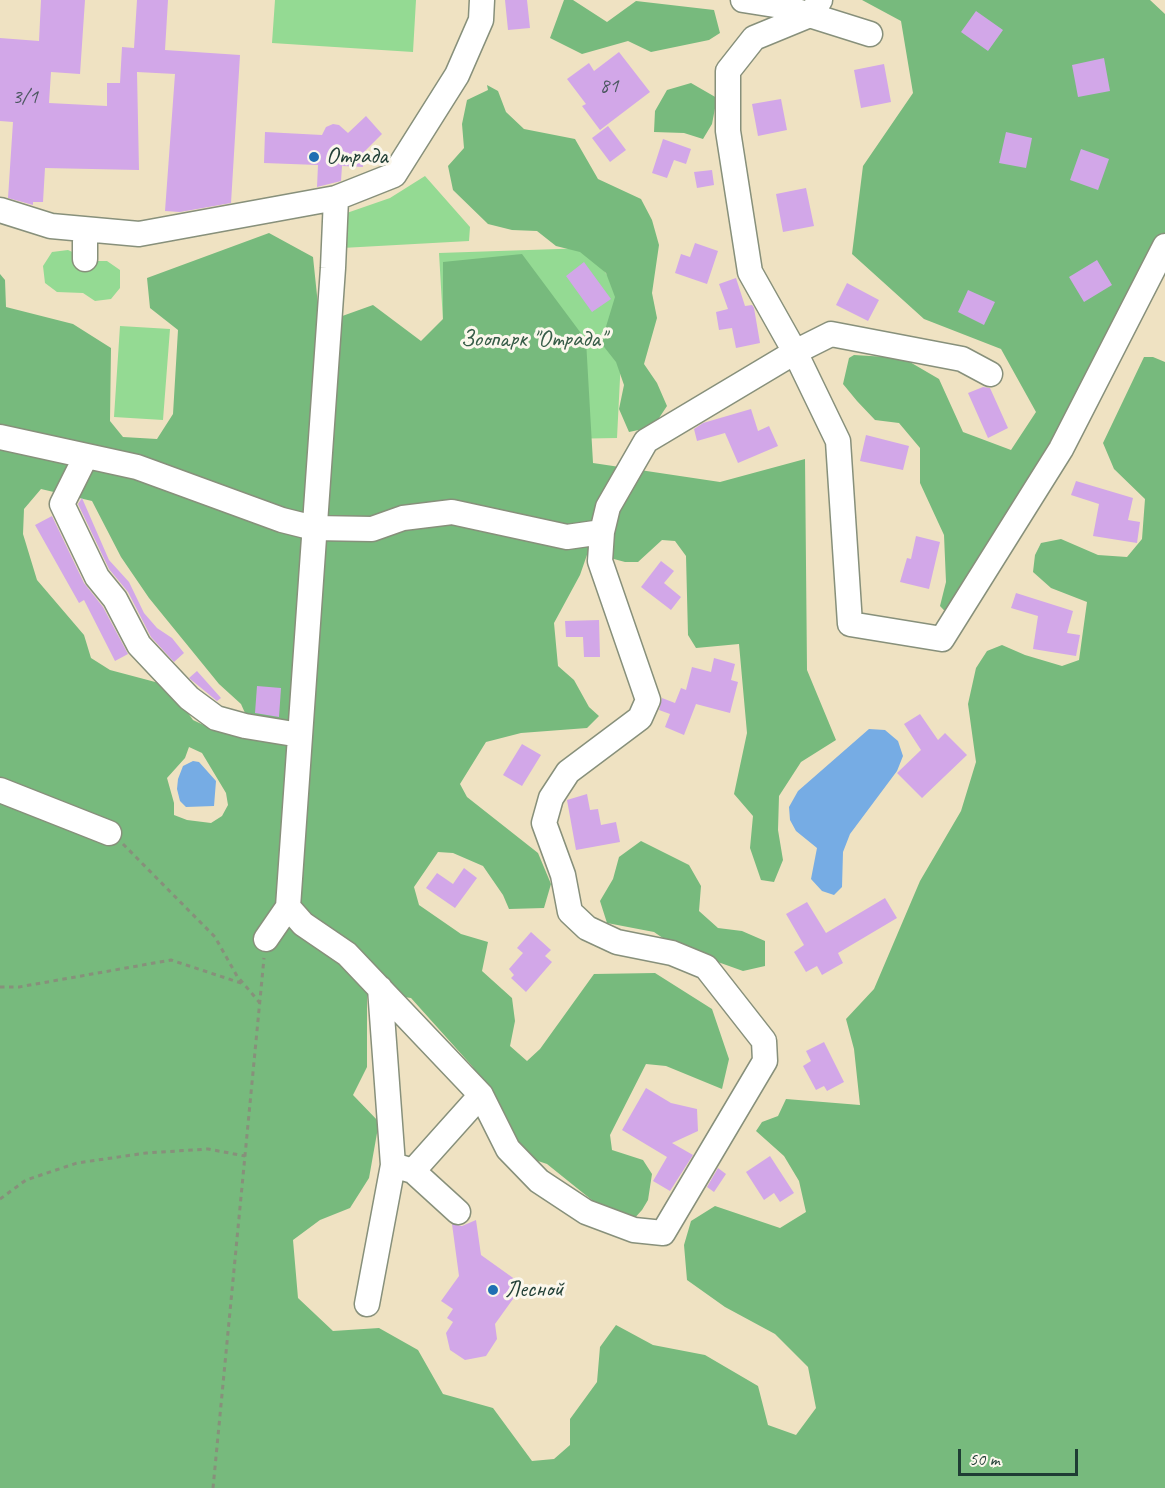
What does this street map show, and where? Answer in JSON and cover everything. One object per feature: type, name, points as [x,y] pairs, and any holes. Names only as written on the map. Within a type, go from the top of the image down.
[{"type":"lane","points":[[0,210],[51,226],[139,234],[336,198],[394,175],[457,75],[481,20],[482,0]]},
{"type":"lane","points":[[743,0],[815,8],[870,34]]},
{"type":"lane","points":[[815,8],[754,38],[728,71],[728,131],[750,272],[795,352],[838,441],[850,624],[942,639],[1061,449],[1165,246]]},
{"type":"lane","points":[[266,939],[288,907],[336,198]]},
{"type":"lane","points":[[85,230],[85,259]]},
{"type":"lane","points":[[288,907],[303,924],[347,954],[481,1095],[508,1149],[539,1181],[586,1212],[634,1230],[663,1233],[765,1061],[764,1041],[706,967],[672,953],[617,942],[587,928],[570,912],[563,875],[544,823],[551,798],[568,772],[640,718],[648,700],[600,561],[602,532],[608,507],[646,441],[795,352],[831,334],[962,359],[990,374]]},
{"type":"lane","points":[[0,437],[137,467],[282,520],[314,528],[372,529],[403,518],[452,512],[567,537],[602,532]]},
{"type":"lane","points":[[86,456],[62,504],[97,577],[115,599],[139,645],[189,698],[216,718],[245,726],[300,735]]},
{"type":"lane","points":[[0,790],[109,833]]},
{"type":"lane","points":[[368,1304],[403,1168],[380,988]]},
{"type":"lane","points":[[403,1168],[481,1095]]},
{"type":"lane","points":[[403,1168],[458,1212]]},
{"type":"path","points":[[109,833],[133,852],[215,937],[244,984],[260,1003]]},
{"type":"path","points":[[213,1488],[266,939]]},
{"type":"path","points":[[0,987],[19,987],[171,960],[244,984]]},
{"type":"path","points":[[0,1199],[26,1180],[77,1163],[146,1153],[198,1150],[245,1156]]},
{"type":"green space","points":[[275,0],[416,0],[413,52],[272,43]]},
{"type":"green space","points":[[564,0],[573,0],[607,22],[636,1],[714,10],[720,33],[709,40],[651,52],[628,41],[582,54],[550,38]]},
{"type":"green space","points":[[862,0],[1150,0],[1165,14],[1165,268],[1073,453],[959,626],[940,606],[946,582],[944,535],[920,483],[920,448],[899,423],[875,420],[843,384],[849,358],[854,355],[903,358],[939,379],[963,432],[1011,450],[1036,412],[1001,349],[924,319],[852,254],[863,166],[913,93],[901,21]]},
{"type":"green space","points":[[691,83],[717,98],[712,124],[703,139],[684,133],[654,132],[655,111],[667,90]]},
{"type":"green space","points":[[487,85],[498,91],[506,112],[524,129],[575,139],[598,179],[641,199],[652,220],[659,245],[652,293],[657,318],[644,364],[657,383],[667,406],[653,427],[629,432],[619,409],[624,385],[616,362],[601,343],[615,297],[606,273],[580,252],[556,246],[537,231],[512,230],[488,224],[453,190],[448,166],[464,148],[462,124],[467,100],[488,90]]},
{"type":"green space","points":[[425,176],[470,227],[469,241],[342,248],[341,215],[390,198]]},
{"type":"green space","points":[[269,233],[313,257],[320,324],[373,305],[421,341],[443,319],[443,262],[522,254],[586,340],[593,463],[720,482],[805,459],[807,670],[836,740],[801,762],[779,796],[778,830],[783,860],[774,882],[761,880],[750,848],[753,816],[734,794],[747,733],[739,644],[696,648],[688,635],[686,556],[675,541],[662,540],[638,562],[625,562],[588,552],[580,575],[554,623],[558,666],[574,680],[589,707],[599,716],[587,728],[521,733],[486,742],[460,784],[467,797],[538,853],[551,884],[544,908],[509,909],[503,895],[483,866],[453,853],[438,852],[414,887],[419,905],[461,934],[488,942],[482,971],[512,998],[515,1021],[510,1046],[527,1061],[540,1049],[594,974],[655,973],[712,1009],[729,1059],[722,1089],[666,1066],[646,1064],[610,1135],[612,1150],[643,1160],[652,1174],[648,1200],[632,1221],[603,1209],[547,1164],[526,1157],[505,1114],[472,1066],[411,998],[367,992],[367,1067],[353,1095],[379,1122],[369,1178],[350,1208],[320,1220],[293,1240],[298,1298],[333,1331],[379,1328],[418,1350],[443,1394],[493,1408],[532,1461],[554,1459],[570,1445],[570,1419],[597,1382],[600,1347],[616,1325],[653,1345],[705,1355],[758,1386],[768,1425],[796,1435],[816,1408],[808,1367],[775,1334],[725,1307],[687,1280],[684,1245],[691,1221],[715,1206],[780,1228],[806,1212],[799,1181],[784,1156],[756,1131],[762,1122],[778,1116],[786,1099],[860,1105],[854,1049],[846,1019],[874,989],[920,881],[961,811],[976,762],[968,704],[976,668],[987,651],[1002,645],[1025,655],[1062,666],[1079,660],[1087,602],[1051,588],[1033,572],[1035,555],[1041,543],[1061,539],[1098,555],[1127,557],[1142,539],[1145,499],[1114,469],[1103,443],[1144,357],[1153,357],[1165,362],[1165,1488],[0,1488],[0,274],[5,280],[6,307],[73,324],[111,348],[110,421],[123,437],[157,439],[173,414],[178,330],[150,308],[147,278]],"holes":[[[41,489],[92,501],[121,557],[149,598],[219,684],[241,704],[249,722],[214,730],[193,720],[178,699],[159,683],[110,670],[91,658],[84,635],[37,580],[23,534],[24,509]],[[189,747],[202,753],[226,793],[228,805],[222,816],[211,823],[187,820],[174,815],[174,803],[167,778],[185,758]]]},
{"type":"green space","name":"Зоопарк \"Отрада\"","points":[[588,248],[624,299],[617,438],[450,441],[439,253]]},
{"type":"green space","points":[[68,250],[92,261],[107,261],[120,270],[120,288],[111,299],[95,301],[83,293],[57,292],[45,283],[43,266],[52,252]]},
{"type":"green space","points":[[120,326],[170,329],[163,420],[114,417]]},
{"type":"green space","points":[[641,841],[689,865],[701,886],[699,911],[718,928],[742,931],[765,941],[765,966],[743,971],[676,947],[654,932],[607,923],[600,901],[613,879],[619,857]]},
{"type":"water","points":[[869,729],[885,730],[898,741],[903,756],[897,771],[850,834],[843,852],[842,887],[834,895],[822,891],[811,879],[817,848],[796,831],[790,820],[789,807],[798,791]]},
{"type":"water","points":[[193,761],[199,762],[216,781],[214,806],[186,807],[180,801],[177,789],[178,779],[183,766]]},
{"type":"building","points":[[41,0],[85,0],[80,74],[51,72],[49,103],[107,106],[107,83],[120,83],[122,47],[134,48],[137,0],[168,0],[165,50],[240,55],[231,203],[180,212],[165,211],[175,74],[137,72],[139,170],[45,168],[43,202],[33,202],[33,205],[8,198],[13,122],[0,121],[0,38],[39,41]]},
{"type":"building","points":[[505,0],[527,0],[530,28],[508,30]]},
{"type":"building","points":[[976,11],[1003,30],[988,51],[961,32]]},
{"type":"building","points":[[619,52],[650,92],[600,130],[582,106],[586,104],[567,79],[589,63],[594,71]]},
{"type":"building","points":[[1104,58],[1110,91],[1078,97],[1072,65]]},
{"type":"building","points":[[884,64],[891,102],[861,108],[854,70]]},
{"type":"building","points":[[781,99],[787,130],[758,136],[752,104]]},
{"type":"building","name":"Отрада","points":[[366,116],[382,134],[364,152],[363,167],[342,166],[341,181],[317,187],[318,165],[264,163],[265,132],[322,135],[326,127],[333,124],[339,125],[348,133]]},
{"type":"building","points":[[608,126],[626,150],[610,162],[592,138]]},
{"type":"building","points":[[1006,132],[1032,138],[1026,168],[999,163]]},
{"type":"building","points":[[663,139],[691,149],[686,164],[674,160],[667,178],[652,173]]},
{"type":"building","points":[[1081,149],[1109,159],[1098,190],[1070,180]]},
{"type":"building","points":[[712,170],[714,185],[697,188],[694,172]]},
{"type":"building","points":[[806,188],[814,226],[783,232],[776,194]]},
{"type":"building","points":[[695,243],[718,251],[707,284],[675,273],[681,254],[690,257]]},
{"type":"building","points":[[1097,260],[1112,285],[1084,302],[1069,277]]},
{"type":"building","points":[[584,262],[611,299],[592,312],[566,276]]},
{"type":"building","points":[[736,278],[745,306],[752,305],[754,308],[760,343],[736,348],[732,328],[719,330],[716,312],[728,309],[719,284]]},
{"type":"building","points":[[847,283],[879,300],[868,321],[836,305]]},
{"type":"building","points":[[968,290],[995,302],[984,325],[958,312]]},
{"type":"building","points":[[983,387],[990,388],[1008,428],[988,438],[968,393]]},
{"type":"building","points":[[751,409],[758,431],[769,426],[778,446],[738,463],[725,433],[697,441],[694,429],[703,423]]},
{"type":"building","points":[[866,435],[909,446],[903,470],[860,461]]},
{"type":"building","points":[[1076,481],[1133,498],[1128,520],[1140,522],[1137,543],[1093,536],[1099,504],[1071,495]]},
{"type":"building","points":[[82,498],[109,560],[129,582],[144,613],[157,628],[172,638],[184,653],[174,662],[151,637],[128,592],[109,569],[78,504]]},
{"type":"building","points":[[52,516],[84,583],[103,607],[128,654],[115,661],[84,600],[79,603],[35,525]]},
{"type":"building","points":[[916,536],[940,542],[929,589],[900,582],[907,558],[911,559]]},
{"type":"building","points":[[661,561],[674,571],[664,583],[681,597],[671,610],[641,587]]},
{"type":"building","points":[[1016,593],[1073,611],[1067,633],[1080,635],[1076,656],[1033,649],[1038,616],[1011,608]]},
{"type":"building","points":[[599,620],[600,657],[584,657],[583,637],[566,637],[565,621]]},
{"type":"building","points":[[714,658],[735,664],[731,680],[738,682],[730,713],[696,704],[684,735],[665,727],[670,714],[659,710],[662,698],[675,703],[681,688],[686,690],[692,667],[711,672]]},
{"type":"building","points":[[197,671],[221,698],[217,701],[189,678]]},
{"type":"building","points":[[257,686],[281,688],[279,717],[255,713]]},
{"type":"building","points":[[920,714],[938,740],[945,733],[967,755],[922,798],[897,773],[921,750],[904,724]]},
{"type":"building","points":[[522,744],[541,755],[522,786],[503,775]]},
{"type":"building","points":[[587,794],[590,810],[598,809],[601,825],[616,822],[620,842],[576,850],[567,800]]},
{"type":"building","points":[[464,868],[477,878],[455,908],[426,888],[437,873],[453,884]]},
{"type":"building","points":[[885,898],[897,918],[838,953],[843,963],[822,975],[817,966],[806,972],[794,952],[804,945],[786,914],[807,902],[826,933]]},
{"type":"building","points":[[531,932],[551,950],[545,956],[552,962],[526,992],[511,978],[514,975],[509,969],[523,953],[517,948]]},
{"type":"building","points":[[824,1042],[844,1082],[827,1091],[824,1086],[816,1090],[803,1066],[811,1061],[806,1051]]},
{"type":"building","points":[[646,1088],[671,1103],[697,1109],[698,1131],[672,1143],[693,1155],[670,1191],[653,1181],[667,1157],[622,1130]]},
{"type":"building","points":[[770,1156],[794,1193],[780,1202],[774,1193],[764,1200],[746,1172]]},
{"type":"building","points":[[718,1168],[726,1174],[714,1192],[707,1187]]},
{"type":"building","name":"Лесной","points":[[476,1220],[481,1255],[523,1285],[495,1324],[497,1339],[486,1356],[465,1360],[450,1350],[446,1333],[453,1322],[447,1318],[453,1309],[441,1301],[459,1276],[452,1224],[462,1226]]},
{"type":"place","name":"Отрада","points":[[314,157]]},
{"type":"place","name":"Лесной","points":[[493,1290]]}]
